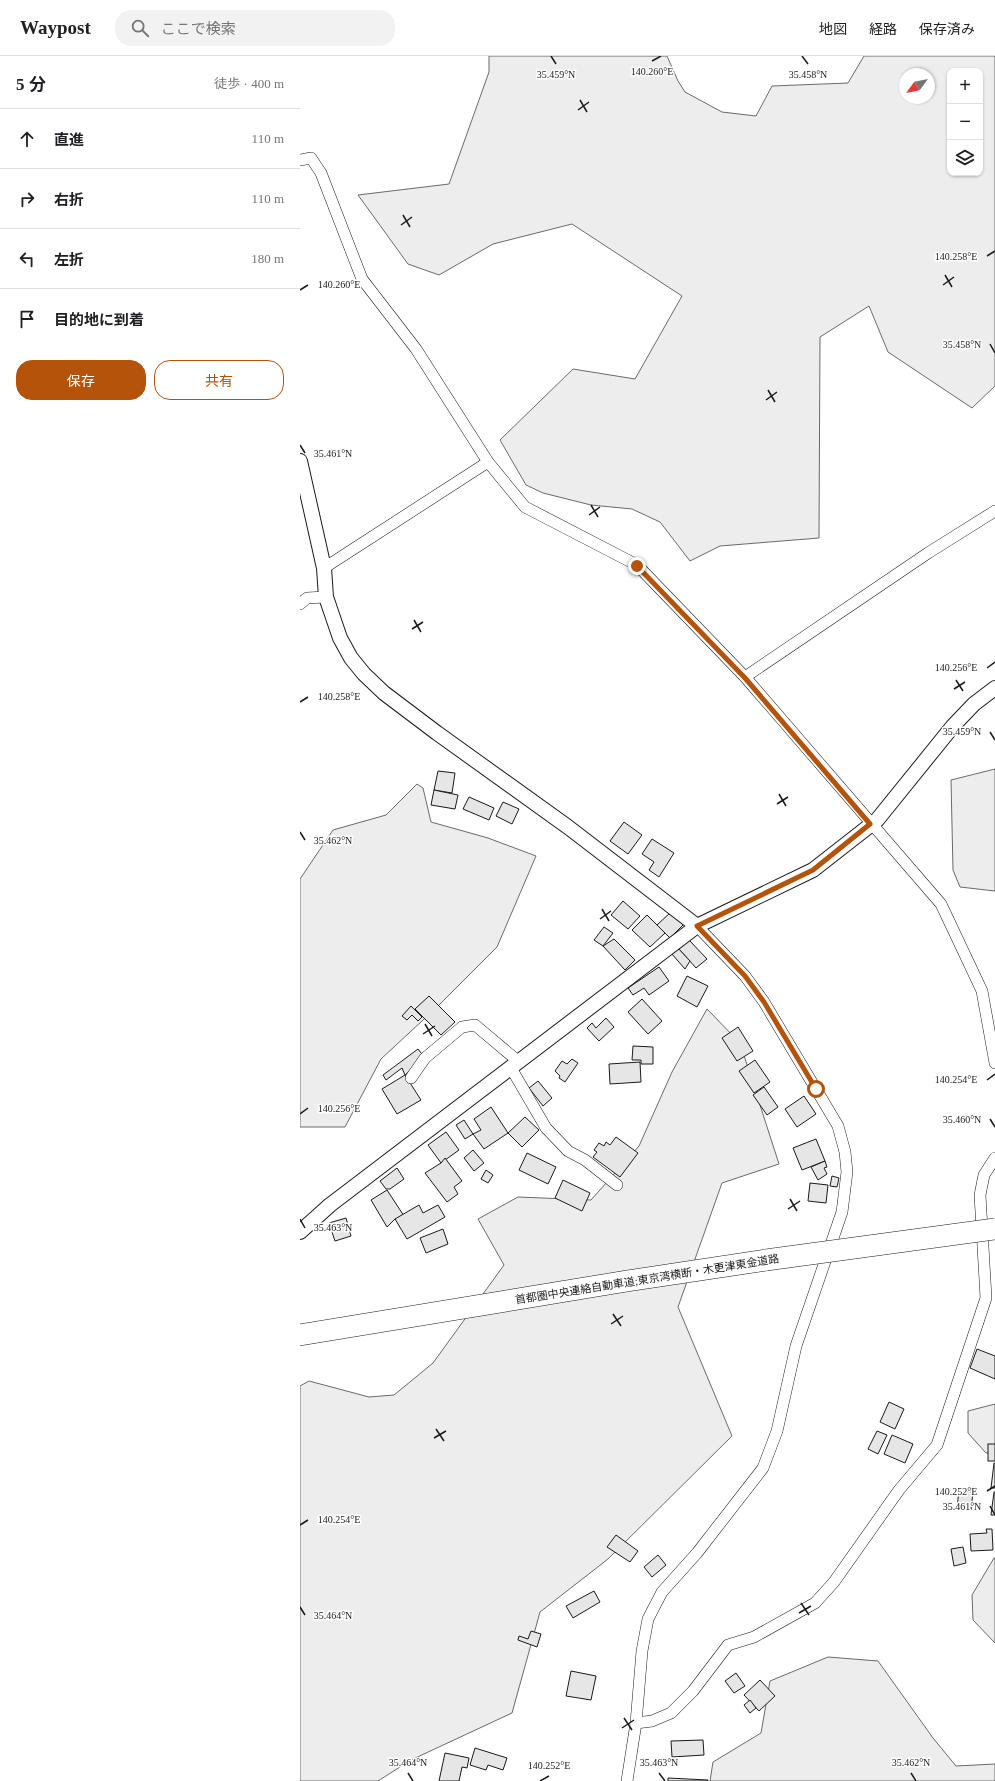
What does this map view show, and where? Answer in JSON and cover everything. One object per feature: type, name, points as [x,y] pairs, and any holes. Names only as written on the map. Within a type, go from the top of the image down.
[{"type":"highway","name":"首都圏中央連絡自動車道;東京湾横断・木更津東金道路","points":[[305,1334],[627,1281],[766,1260],[995,1229]]},
{"type":"street","points":[[300,160],[311,158],[321,173],[362,279],[416,349],[488,462],[525,507],[637,566],[745,678],[870,824],[941,904],[982,991],[995,1063]]},
{"type":"street","points":[[300,461],[324,568],[326,597],[340,638],[351,658],[364,674],[384,693],[574,832],[697,926],[745,976],[764,1002],[838,1126],[845,1152],[847,1172],[842,1212],[796,1346],[777,1431],[763,1468],[697,1553],[662,1592],[648,1619],[642,1651],[636,1723],[627,1781]]},
{"type":"street","points":[[324,568],[488,462]]},
{"type":"street","points":[[745,678],[995,510]]},
{"type":"street","points":[[300,604],[308,598],[326,597]]},
{"type":"street","points":[[300,1232],[330,1205],[697,926],[813,870],[877,820],[953,726],[974,704],[995,688]]},
{"type":"street","points":[[411,1078],[425,1058],[462,1027],[475,1025],[515,1065],[546,1128],[568,1151],[586,1160],[617,1184]]},
{"type":"street","points":[[636,1723],[652,1721],[671,1713],[693,1691],[728,1645],[754,1637],[816,1603],[834,1582],[899,1490],[937,1445],[990,1299],[980,1195],[984,1175],[995,1158]]},
{"type":"shaded area","points":[[489,56],[667,56],[678,81],[685,92],[722,112],[756,116],[772,86],[848,83],[864,56],[995,56],[995,386],[972,408],[888,352],[869,306],[820,337],[819,538],[720,546],[690,561],[660,522],[632,509],[591,505],[543,493],[526,485],[500,440],[573,369],[635,379],[682,296],[572,224],[493,244],[439,275],[408,264],[358,195],[449,184],[489,72]]},
{"type":"shaded area","points":[[995,769],[995,891],[960,887],[953,870],[951,780]]},
{"type":"shaded area","points":[[417,784],[423,788],[431,822],[488,838],[536,856],[497,947],[436,1008],[381,1059],[345,1127],[300,1127],[300,879],[333,830],[386,815]]},
{"type":"shaded area","points":[[707,1009],[740,1043],[779,1164],[722,1183],[678,1307],[732,1436],[608,1559],[540,1612],[512,1713],[411,1760],[378,1781],[300,1781],[300,1386],[309,1381],[369,1397],[394,1395],[433,1363],[504,1265],[478,1219],[518,1197],[591,1200],[639,1146],[672,1072]]},
{"type":"shaded area","points":[[995,1404],[995,1453],[986,1453],[968,1433],[968,1411]]},
{"type":"shaded area","points":[[994,1558],[995,1643],[973,1620],[972,1595]]},
{"type":"shaded area","points":[[828,1657],[878,1661],[933,1738],[956,1766],[995,1764],[995,1781],[710,1781],[713,1762],[761,1733],[770,1681]]},
{"type":"building","points":[[438,771],[455,773],[452,793],[434,790]]},
{"type":"building","points":[[434,790],[458,795],[455,809],[431,805]]},
{"type":"building","points":[[469,797],[494,808],[489,820],[463,809]]},
{"type":"building","points":[[503,802],[519,809],[512,824],[496,816]]},
{"type":"building","points":[[624,822],[642,835],[628,854],[610,841]]},
{"type":"building","points":[[652,839],[674,853],[659,877],[649,870],[654,862],[642,854]]},
{"type":"building","points":[[623,901],[640,916],[628,929],[611,915]]},
{"type":"building","points":[[672,911],[684,924],[670,938],[657,925]]},
{"type":"building","points":[[647,915],[665,933],[650,947],[632,930]]},
{"type":"building","points":[[604,927],[613,933],[603,946],[594,940]]},
{"type":"building","points":[[614,939],[635,960],[625,970],[603,946]]},
{"type":"building","points":[[689,940],[707,959],[696,968],[679,949]]},
{"type":"building","points":[[677,947],[690,961],[685,969],[671,953]]},
{"type":"building","points":[[659,967],[669,981],[649,995],[644,988],[633,995],[628,988]]},
{"type":"building","points":[[687,976],[708,986],[697,1007],[677,996]]},
{"type":"building","points":[[429,996],[455,1022],[441,1035],[415,1009]]},
{"type":"building","points":[[642,999],[662,1021],[648,1034],[628,1012]]},
{"type":"building","points":[[411,1006],[422,1017],[418,1021],[412,1015],[407,1020],[402,1016]]},
{"type":"building","points":[[606,1018],[614,1027],[599,1041],[587,1028],[592,1023],[596,1028]]},
{"type":"building","points":[[738,1027],[753,1051],[737,1061],[722,1038]]},
{"type":"building","points":[[633,1046],[653,1047],[653,1064],[641,1064],[641,1060],[632,1060]]},
{"type":"building","points":[[418,1049],[425,1058],[405,1075],[402,1068],[386,1080],[383,1075]]},
{"type":"building","points":[[572,1059],[578,1063],[565,1082],[559,1078],[560,1076],[555,1071],[562,1061],[567,1064]]},
{"type":"building","points":[[755,1060],[770,1082],[754,1093],[739,1071]]},
{"type":"building","points":[[640,1062],[641,1082],[610,1084],[609,1064]]},
{"type":"building","points":[[405,1075],[421,1100],[397,1114],[382,1089]]},
{"type":"building","points":[[538,1081],[552,1098],[543,1106],[529,1088]]},
{"type":"building","points":[[764,1087],[778,1107],[767,1115],[753,1095]]},
{"type":"building","points":[[804,1096],[816,1114],[797,1127],[785,1109]]},
{"type":"building","points":[[491,1107],[508,1133],[484,1149],[473,1134],[481,1130],[474,1119]]},
{"type":"building","points":[[525,1117],[539,1130],[522,1147],[508,1133]]},
{"type":"building","points":[[464,1120],[473,1134],[465,1139],[456,1125]]},
{"type":"building","points":[[446,1132],[459,1150],[441,1163],[428,1145]]},
{"type":"building","points":[[616,1137],[638,1153],[620,1177],[593,1157],[597,1152],[594,1150],[599,1143],[604,1146],[606,1142],[610,1145]]},
{"type":"building","points":[[816,1139],[825,1161],[802,1170],[793,1148]]},
{"type":"building","points":[[473,1150],[484,1163],[474,1171],[464,1158]]},
{"type":"building","points":[[527,1153],[556,1167],[548,1184],[519,1170]]},
{"type":"building","points":[[445,1158],[462,1181],[454,1187],[458,1194],[447,1202],[425,1173],[441,1163]]},
{"type":"building","points":[[825,1161],[827,1167],[824,1168],[827,1174],[818,1180],[811,1167]]},
{"type":"building","points":[[397,1168],[404,1179],[390,1189],[386,1189],[380,1181]]},
{"type":"building","points":[[486,1170],[493,1175],[488,1183],[481,1179]]},
{"type":"building","points":[[832,1176],[839,1178],[837,1187],[830,1186]]},
{"type":"building","points":[[563,1180],[590,1193],[582,1211],[555,1198]]},
{"type":"building","points":[[810,1183],[828,1185],[826,1203],[808,1201]]},
{"type":"building","points":[[387,1190],[404,1216],[395,1219],[387,1227],[371,1200]]},
{"type":"building","points":[[419,1205],[423,1213],[438,1205],[445,1217],[407,1239],[395,1219]]},
{"type":"building","points":[[346,1218],[351,1236],[335,1241],[329,1223]]},
{"type":"building","points":[[443,1229],[448,1244],[426,1253],[420,1238]]},
{"type":"building","points":[[977,1349],[995,1356],[995,1379],[970,1368]]},
{"type":"building","points":[[889,1402],[904,1409],[895,1429],[880,1422]]},
{"type":"building","points":[[877,1431],[887,1435],[878,1454],[868,1449]]},
{"type":"building","points":[[892,1435],[913,1444],[905,1463],[884,1454]]},
{"type":"building","points":[[988,1444],[995,1444],[995,1461],[988,1461]]},
{"type":"building","points":[[994,1463],[995,1488],[991,1488]]},
{"type":"building","points":[[959,1490],[973,1492],[971,1510],[957,1508]]},
{"type":"building","points":[[994,1492],[995,1515],[991,1515]]},
{"type":"building","points":[[986,1529],[992,1529],[993,1550],[971,1551],[970,1534],[987,1533]]},
{"type":"building","points":[[616,1535],[638,1551],[630,1562],[607,1547]]},
{"type":"building","points":[[963,1547],[966,1563],[954,1566],[951,1549]]},
{"type":"building","points":[[658,1555],[666,1565],[652,1577],[644,1567]]},
{"type":"building","points":[[594,1591],[600,1602],[573,1618],[566,1606]]},
{"type":"building","points":[[531,1631],[541,1634],[537,1647],[518,1640],[519,1636],[528,1639]]},
{"type":"building","points":[[571,1671],[596,1676],[591,1700],[566,1696]]},
{"type":"building","points":[[736,1673],[745,1686],[734,1693],[725,1681]]},
{"type":"building","points":[[760,1680],[775,1696],[759,1711],[744,1695]]},
{"type":"building","points":[[750,1700],[756,1708],[750,1713],[744,1705]]},
{"type":"building","points":[[703,1740],[704,1755],[672,1757],[671,1741]]},
{"type":"building","points":[[475,1748],[507,1758],[503,1770],[488,1765],[486,1770],[470,1765]]},
{"type":"building","points":[[445,1753],[469,1758],[467,1768],[462,1767],[459,1781],[439,1781]]},
{"type":"building","points":[[668,1778],[708,1780],[708,1781],[668,1781]]},
{"type":"route","points":[[637,566],[692,620],[745,678],[870,824],[813,870],[697,926],[745,976],[764,1002],[816,1089]]}]
